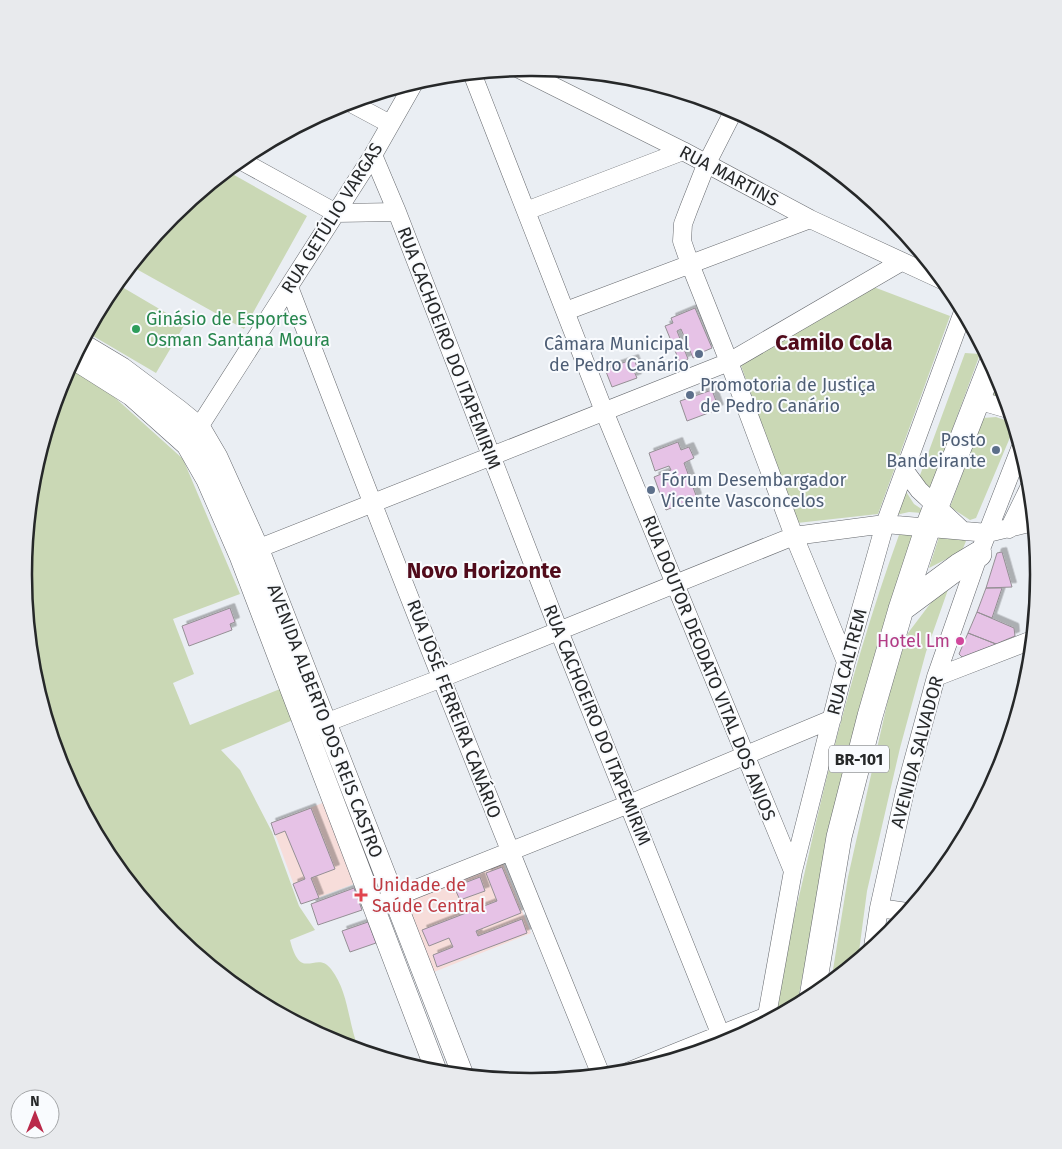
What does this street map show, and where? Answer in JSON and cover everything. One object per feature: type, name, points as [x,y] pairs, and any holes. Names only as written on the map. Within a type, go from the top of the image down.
[{"type":"highway","name":"BR-101","points":[[814,985],[839,837],[870,716],[901,609],[932,516],[987,374]]},
{"type":"highway","points":[[901,609],[959,566],[984,544]]},
{"type":"main road","points":[[87,347],[122,368],[160,395],[200,428]]},
{"type":"main road","name":"AVENIDA ALBERTO DOS REIS CASTRO","points":[[80,363],[131,395],[187,444],[249,552]]},
{"type":"main road","name":"AVENIDA ALBERTO DOS REIS CASTRO","points":[[200,428],[217,457],[249,552],[316,727],[393,898],[460,1068]]},
{"type":"main road","name":"AVENIDA ALBERTO DOS REIS CASTRO","points":[[316,727],[372,906],[433,1063]]},
{"type":"street","name":"RUA MARTINS","points":[[534,76],[683,151],[810,219],[928,274]]},
{"type":"street","name":"RUA DOUTOR DEODATO VITAL DOS ANJOS","points":[[474,79],[604,411],[793,871]]},
{"type":"street","name":"RUA GETÚLIO VARGAS","points":[[187,444],[200,428],[373,155],[409,91]]},
{"type":"street","points":[[358,107],[390,124]]},
{"type":"street","points":[[730,117],[706,165],[683,224],[682,241],[794,536],[846,662]]},
{"type":"street","points":[[526,211],[683,151]]},
{"type":"street","name":"RUA CACHOEIRO DO ITAPEMIRIM","points":[[373,155],[397,212],[559,630],[721,1035]]},
{"type":"street","points":[[248,164],[336,213],[397,212]]},
{"type":"street","points":[[566,312],[810,219]]},
{"type":"street","points":[[249,552],[729,362],[901,262]]},
{"type":"street","name":"RUA JOSÉ FERREIRA CANÁRIO","points":[[289,286],[372,504],[509,851],[598,1069]]},
{"type":"street","name":"RUA CALTREM","points":[[767,1013],[793,871],[846,662],[885,524],[960,320]]},
{"type":"street","points":[[977,400],[1000,407]]},
{"type":"street","name":"AVENIDA SALVADOR","points":[[875,935],[905,791],[936,677],[1016,459]]},
{"type":"street","points":[[905,471],[919,490],[932,516]]},
{"type":"street","points":[[1010,529],[1024,501]]},
{"type":"street","points":[[316,727],[794,536],[932,516],[984,544],[1010,529],[1026,524]]},
{"type":"street","points":[[936,677],[1025,643]]},
{"type":"street","points":[[372,906],[745,757],[832,719]]},
{"type":"street","points":[[879,908],[899,911]]},
{"type":"shaded area","points":[[325,802],[356,883],[301,904],[271,823]]},
{"type":"shaded area","points":[[503,864],[531,933],[434,972],[406,902]]},
{"type":"green space","points":[[234,175],[307,216],[244,329],[137,269],[179,222],[202,200]]},
{"type":"green space","points":[[871,286],[950,316],[878,514],[797,523],[739,360]]},
{"type":"green space","name":"Ginásio de Esportes Osman Santana Moura","points":[[124,288],[185,324],[156,373],[93,336]]},
{"type":"green space","points":[[965,353],[978,354],[979,356],[930,490],[919,478]]},
{"type":"green space","points":[[76,371],[112,395],[183,459],[240,594],[173,619],[194,674],[173,683],[190,725],[280,689],[293,720],[221,750],[240,770],[272,832],[299,906],[315,930],[290,940],[294,953],[304,963],[320,962],[331,969],[345,998],[355,1040],[311,1022],[254,989],[202,949],[179,927],[156,903],[117,851],[99,824],[70,765],[49,704],[42,672],[37,640],[32,575],[37,509],[42,477],[49,445]]},
{"type":"green space","points":[[994,389],[997,399],[992,397]]},
{"type":"green space","points":[[996,417],[1005,420],[1010,437],[976,518],[970,520],[950,507],[983,418]]},
{"type":"green space","points":[[905,490],[914,504],[923,510],[922,513],[909,512],[896,515]]},
{"type":"green space","points":[[899,535],[913,535],[827,852],[799,995],[776,1008],[788,944],[846,702],[871,618]]},
{"type":"green space","points":[[939,537],[963,539],[966,541],[962,551],[929,568]]},
{"type":"green space","points":[[950,584],[926,652],[900,748],[867,891],[859,950],[833,971],[848,877],[892,682],[908,633],[936,596]]},
{"type":"building","points":[[695,308],[712,348],[693,358],[681,329],[677,331],[688,359],[680,363],[665,326],[673,323],[671,318]]},
{"type":"building","points":[[634,359],[637,367],[633,369],[637,378],[612,387],[605,369]]},
{"type":"building","points":[[712,390],[719,409],[687,421],[680,401]]},
{"type":"building","points":[[678,442],[681,450],[689,447],[694,458],[684,463],[697,498],[666,510],[654,477],[671,470],[669,466],[655,471],[649,453]]},
{"type":"building","points":[[1002,552],[1012,587],[986,588],[997,553]]},
{"type":"building","points":[[986,588],[1002,588],[992,618],[977,612]]},
{"type":"building","points":[[230,608],[235,622],[230,624],[232,630],[189,646],[182,626]]},
{"type":"building","points":[[977,612],[1014,628],[1015,636],[996,644],[968,633]]},
{"type":"building","points":[[968,633],[996,644],[962,657],[959,654]]},
{"type":"building","points":[[311,808],[335,869],[311,878],[319,898],[301,904],[293,884],[305,879],[285,831],[275,835],[271,823]]},
{"type":"building","points":[[502,867],[521,913],[476,931],[478,936],[522,919],[527,933],[437,967],[433,955],[453,947],[449,938],[429,946],[422,930],[497,901],[486,873]]},
{"type":"building","points":[[480,877],[485,891],[460,900],[454,887]]},
{"type":"building","points":[[354,888],[362,910],[318,925],[311,904]]},
{"type":"building","points":[[368,922],[376,943],[350,952],[342,931]]},
{"type":"place","name":"Ginásio de Esportes Osman Santana Moura","points":[[136,329]]},
{"type":"place","name":"Câmara Municipal de Pedro Canário","points":[[699,354]]},
{"type":"place","name":"Promotoria de Justiça de Pedro Canário","points":[[690,395]]},
{"type":"place","name":"Posto Bandeirante","points":[[996,450]]},
{"type":"place","name":"Fórum Desembargador Vicente Vasconcelos","points":[[651,490]]},
{"type":"place","name":"Hotel Lm","points":[[960,641]]},
{"type":"place","name":"Unidade de Saúde Central","points":[[361,895]]},
{"type":"district","name":"Camilo Cola","points":[[834,342]]},
{"type":"district","name":"Novo Horizonte","points":[[484,570]]}]
